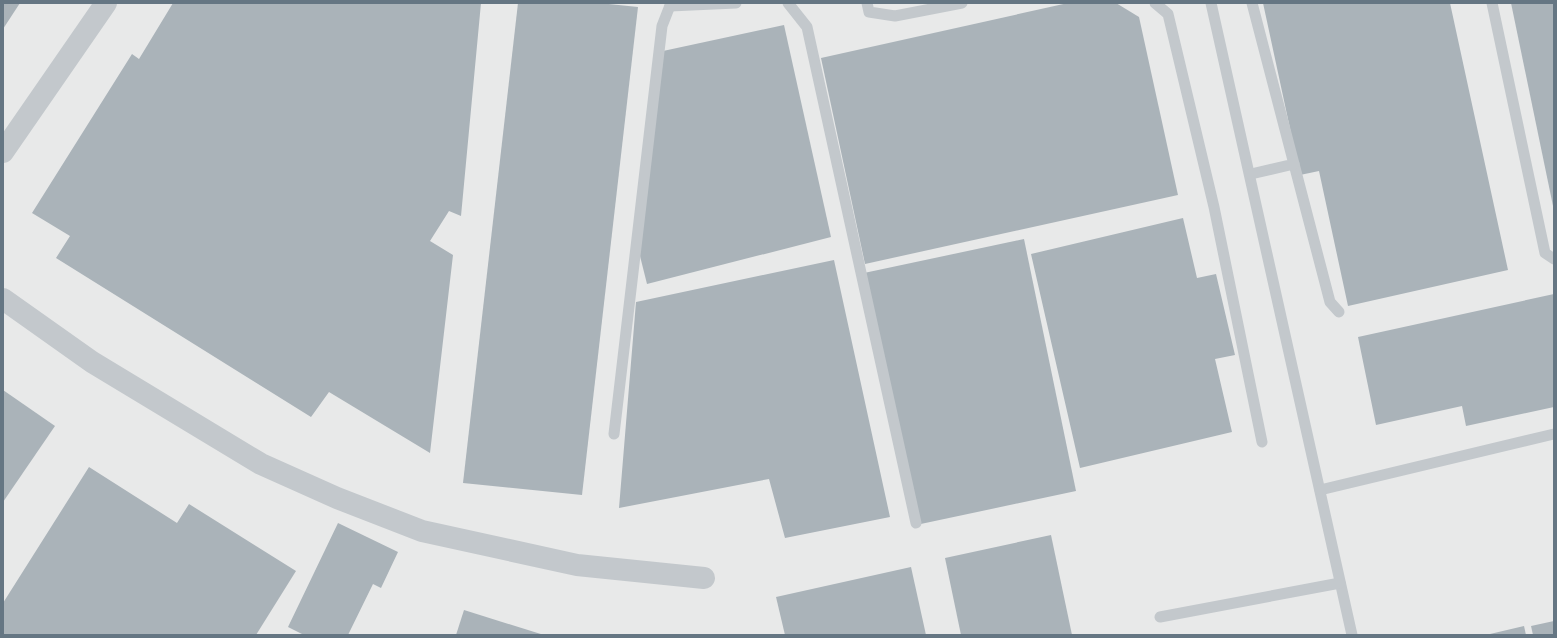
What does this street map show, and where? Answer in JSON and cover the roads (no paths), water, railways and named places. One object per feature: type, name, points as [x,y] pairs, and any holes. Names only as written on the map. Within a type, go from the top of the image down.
[{"type":"street","points":[[3,152],[106,3]]},
{"type":"street","points":[[3,299],[92,362],[261,464],[337,498],[422,531],[577,565],[704,578]]},
{"type":"lane","points":[[614,434],[662,26],[670,4],[736,3]]},
{"type":"lane","points":[[788,3],[807,27],[916,523]]},
{"type":"lane","points":[[867,3],[869,12],[895,16],[962,3]]},
{"type":"lane","points":[[1154,3],[1168,14],[1214,207],[1262,442]]},
{"type":"lane","points":[[1212,3],[1352,635]]},
{"type":"lane","points":[[1252,3],[1330,302],[1339,312]]},
{"type":"lane","points":[[1492,3],[1545,253],[1554,259]]},
{"type":"lane","points":[[1251,174],[1294,164]]},
{"type":"lane","points":[[1320,490],[1554,434]]},
{"type":"lane","points":[[1160,617],[1340,583]]}]
